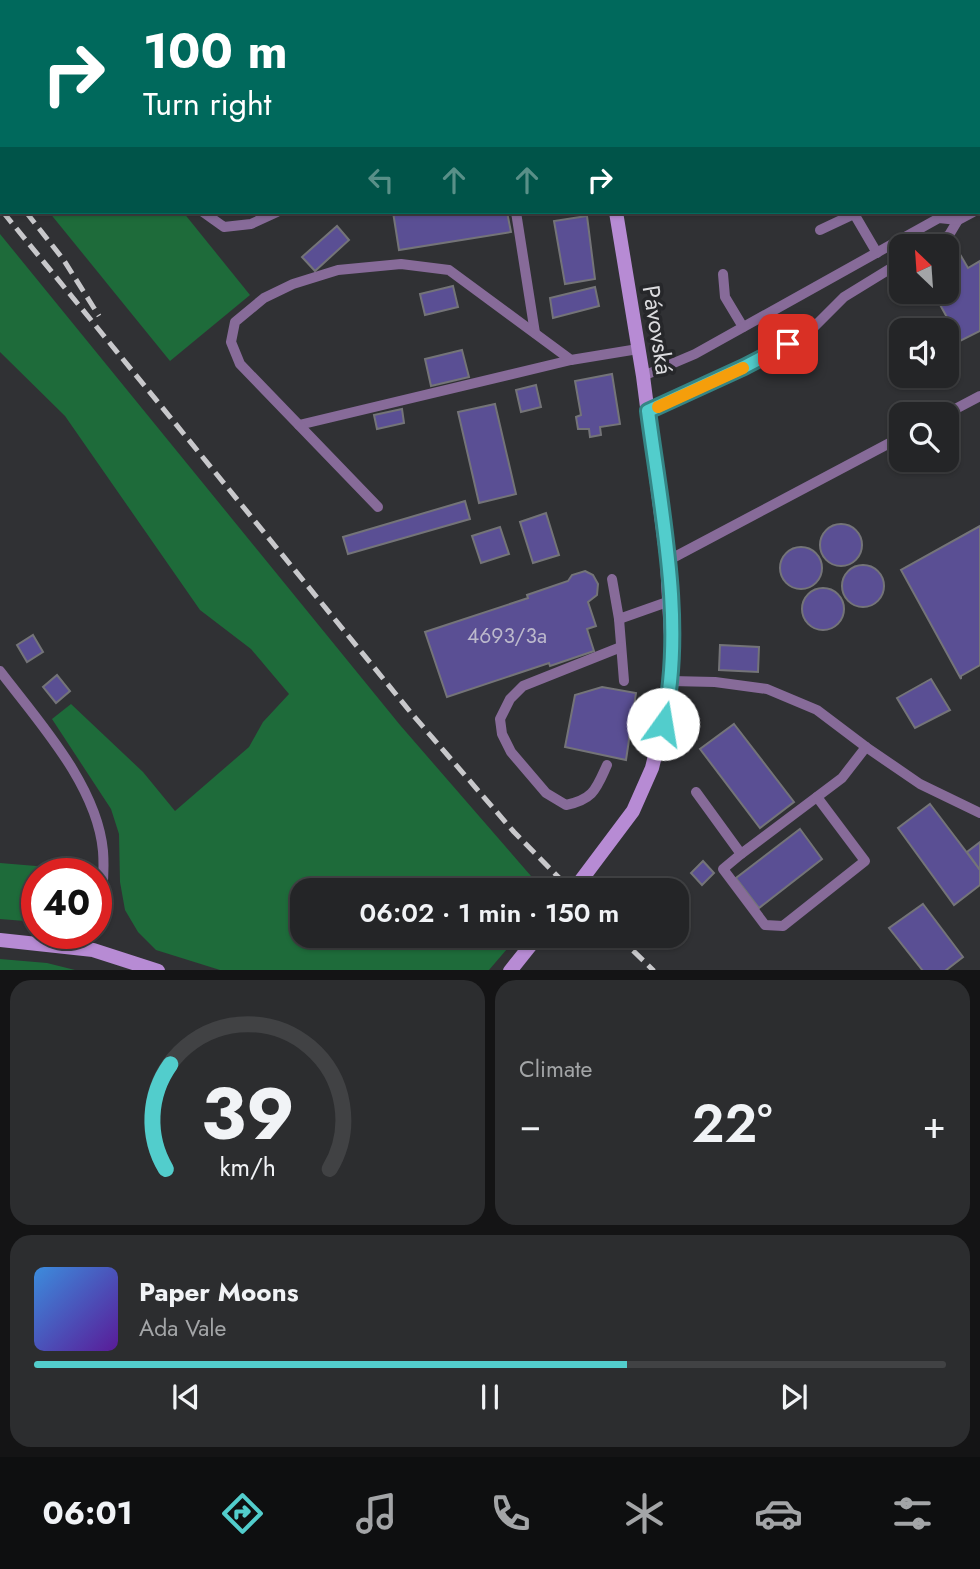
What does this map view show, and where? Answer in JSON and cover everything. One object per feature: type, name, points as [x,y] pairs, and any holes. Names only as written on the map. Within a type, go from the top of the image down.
[{"type":"street","name":"Pávovská","points":[[583,878],[633,811],[652,768],[671,691],[667,561],[643,376],[616,214]]},
{"type":"street","points":[[0,940],[93,950],[155,970]]},
{"type":"street","points":[[511,970],[530,948]]},
{"type":"lane","points":[[206,214],[224,227],[251,225],[273,214]]},
{"type":"lane","points":[[516,214],[535,333]]},
{"type":"lane","points":[[820,230],[852,214]]},
{"type":"lane","points":[[855,214],[877,253]]},
{"type":"lane","points":[[643,376],[695,354],[939,218],[956,216],[949,234]]},
{"type":"lane","points":[[378,508],[240,364],[231,342],[234,321],[264,298],[293,284],[338,270],[401,264],[449,270],[571,360]]},
{"type":"lane","points":[[648,411],[744,367],[809,332],[844,297],[889,269]]},
{"type":"lane","points":[[723,274],[725,298],[743,327]]},
{"type":"lane","points":[[299,425],[571,360],[638,349]]},
{"type":"lane","points":[[959,407],[980,396]]},
{"type":"lane","points":[[667,561],[889,442]]},
{"type":"lane","points":[[612,579],[619,619],[624,681]]},
{"type":"lane","points":[[619,619],[670,601]]},
{"type":"lane","points":[[607,765],[593,794],[579,802],[566,805],[547,793],[511,752],[502,734],[500,719],[510,699],[523,686],[621,647]]},
{"type":"lane","points":[[0,671],[56,744],[81,786],[94,814],[103,858]]},
{"type":"lane","points":[[671,681],[715,682],[767,689],[817,710],[920,784],[980,813]]},
{"type":"lane","points":[[817,797],[865,860],[783,926],[765,925],[723,869],[741,854],[842,778],[866,747]]},
{"type":"lane","points":[[696,793],[741,854]]},
{"type":"green space","points":[[51,214],[185,214],[250,295],[170,361]]},
{"type":"green space","points":[[0,234],[400,725],[533,878],[290,878],[290,948],[508,948],[489,970],[220,970],[156,950],[138,932],[125,910],[120,882],[119,834],[111,809],[52,719],[71,704],[143,772],[175,811],[249,747],[263,722],[289,694],[251,649],[200,610],[65,416],[0,352]]},
{"type":"green space","points":[[0,863],[21,865],[21,921],[0,919]]},
{"type":"green space","points":[[0,959],[47,963],[75,970],[0,970]]},
{"type":"building","points":[[393,214],[507,214],[511,232],[399,250]]},
{"type":"building","points":[[587,216],[595,279],[565,284],[554,221]]},
{"type":"building","points":[[337,226],[349,240],[315,271],[302,257]]},
{"type":"building","points":[[959,253],[968,268],[980,261],[980,331],[960,341],[959,318],[947,318],[940,304],[959,304]]},
{"type":"building","points":[[453,286],[458,307],[425,315],[420,294]]},
{"type":"building","points":[[595,287],[599,306],[553,318],[550,298]]},
{"type":"building","points":[[462,350],[469,377],[431,386],[425,359]]},
{"type":"building","points":[[612,374],[620,424],[600,427],[601,435],[590,437],[589,429],[578,429],[576,417],[581,415],[575,381]]},
{"type":"building","points":[[536,385],[541,407],[521,412],[516,390]]},
{"type":"building","points":[[495,404],[516,494],[479,503],[458,412]]},
{"type":"building","points":[[402,409],[404,423],[377,429],[374,415]]},
{"type":"building","points":[[465,501],[470,519],[348,554],[343,537]]},
{"type":"building","points":[[546,513],[559,555],[533,563],[520,522]]},
{"type":"building","points":[[841,524],[856,530],[862,545],[856,560],[841,566],[826,560],[820,545],[826,530]]},
{"type":"building","points":[[980,526],[980,665],[961,676],[961,679],[901,570]]},
{"type":"building","points":[[500,527],[509,554],[481,563],[472,536]]},
{"type":"building","points":[[801,547],[816,553],[822,568],[816,583],[801,589],[786,583],[780,568],[786,553]]},
{"type":"building","points":[[863,565],[878,571],[884,586],[878,601],[863,607],[848,601],[842,586],[848,571]]},
{"type":"building","points":[[585,571],[593,575],[598,584],[597,595],[588,602],[596,626],[587,629],[594,651],[447,697],[425,632],[528,598],[527,595],[568,581],[572,575]]},
{"type":"building","points":[[823,588],[838,594],[844,609],[838,624],[823,630],[808,624],[802,609],[808,594]]},
{"type":"building","points":[[33,635],[43,652],[27,662],[17,645]]},
{"type":"building","points":[[720,645],[759,647],[758,672],[719,670]]},
{"type":"building","points":[[57,675],[70,691],[56,703],[43,687]]},
{"type":"building","points":[[931,679],[950,710],[915,728],[897,698]]},
{"type":"building","points":[[602,687],[636,693],[626,760],[565,747],[575,695]]},
{"type":"building","points":[[734,724],[794,802],[760,828],[700,749]]},
{"type":"building","points":[[930,804],[980,870],[980,885],[954,905],[898,828]]},
{"type":"building","points":[[800,829],[822,859],[759,908],[736,878]]},
{"type":"building","points":[[980,842],[980,870],[967,852]]},
{"type":"building","points":[[703,861],[714,873],[702,885],[691,873]]},
{"type":"building","points":[[923,904],[963,957],[946,970],[922,970],[889,928]]},
{"type":"railway","points":[[5,214],[412,714],[514,832],[559,878]]},
{"type":"railway","points":[[28,214],[63,259],[99,316]]},
{"type":"railway","points":[[630,948],[653,970]]},
{"type":"slow traffic","points":[[658,407],[743,368]]},
{"type":"route","points":[[663,724],[671,691],[673,656],[667,561],[648,411],[788,344]]}]
